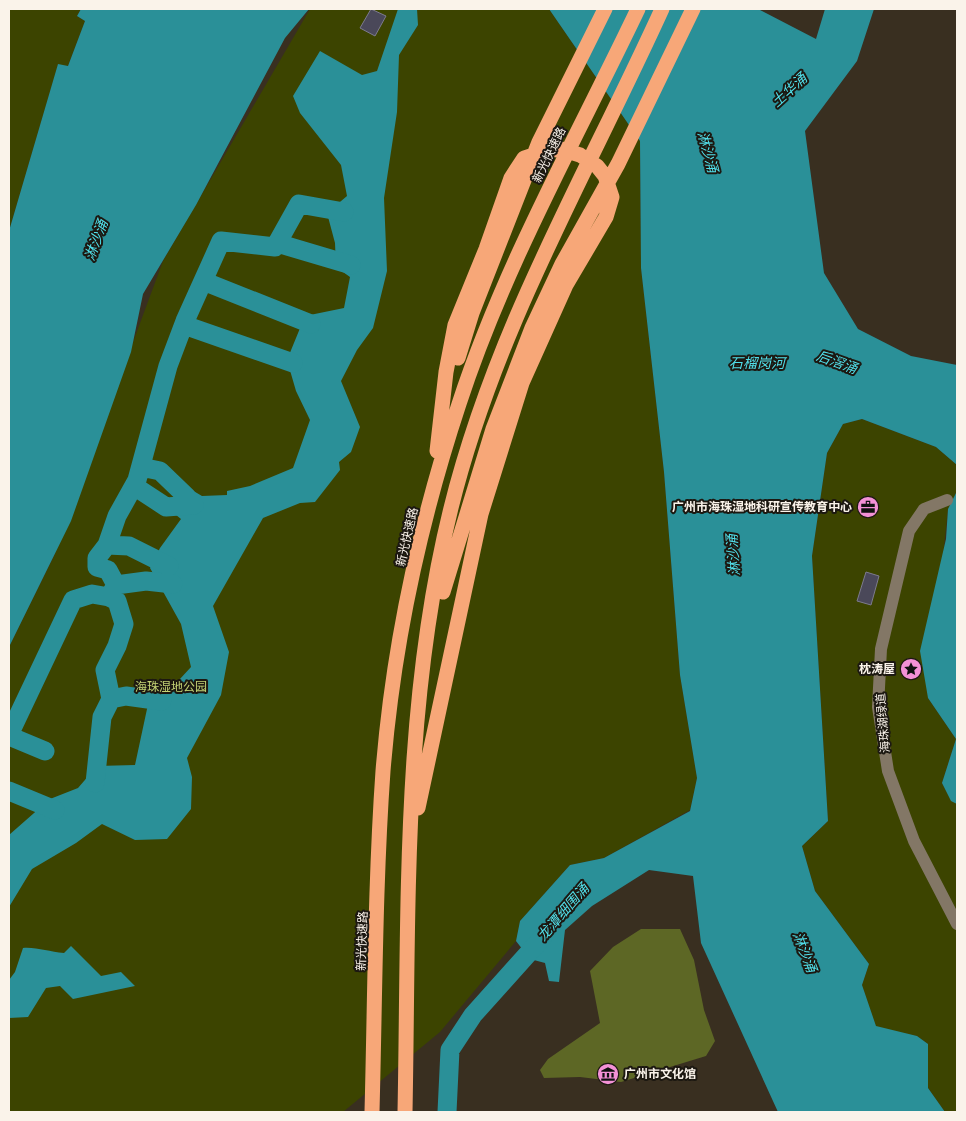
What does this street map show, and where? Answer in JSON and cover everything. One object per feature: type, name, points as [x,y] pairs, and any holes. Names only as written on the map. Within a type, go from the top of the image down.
[{"type":"highway","points":[[433,494],[450,392],[462,340],[551,114],[605,9]]},
{"type":"highway","name":"新光快速路","points":[[372,1112],[384,770],[405,613],[433,494],[460,401],[517,256],[638,9]]},
{"type":"highway","points":[[405,1112],[413,766],[425,648],[451,508],[478,419],[510,329],[561,216],[662,9]]},
{"type":"highway","points":[[425,648],[508,388],[539,310],[618,164],[693,9]]},
{"type":"highway","points":[[410,846],[481,514],[500,452],[522,383],[566,284],[606,216],[612,197],[605,176],[597,166],[580,155],[561,149],[531,155],[524,158],[511,178],[486,249],[455,325],[446,372],[433,494]]},
{"type":"street","name":"海珠湖绿道","points":[[947,500],[924,509],[909,530],[881,649],[878,707],[888,771],[914,841],[957,924]]},
{"type":"green space","points":[[9,9],[81,9],[77,16],[85,21],[68,66],[58,65],[9,231]]},
{"type":"green space","name":"海珠湿地公园","points":[[310,9],[549,9],[640,141],[641,268],[664,472],[680,675],[697,778],[690,810],[604,858],[570,865],[520,921],[516,941],[440,1032],[343,1112],[9,1112],[9,647],[54,556],[163,261]]},
{"type":"green space","points":[[862,419],[936,447],[957,465],[957,491],[948,509],[928,698],[956,739],[942,783],[951,800],[957,804],[957,1112],[945,1112],[928,1088],[928,1044],[917,1036],[876,1027],[862,985],[869,964],[815,891],[802,846],[828,821],[812,556],[827,453],[843,424]]},
{"type":"green space","points":[[641,929],[680,929],[694,960],[704,1010],[715,1041],[706,1056],[621,1082],[580,1077],[544,1078],[540,1070],[548,1059],[600,1023],[590,971],[613,947]]},
{"type":"water","name":"淋沙涌","points":[[81,9],[309,9],[285,38],[196,205],[143,294],[131,352],[71,521],[9,647],[9,231],[58,64],[68,66],[85,21],[77,16]]},
{"type":"water","points":[[398,9],[417,9],[418,25],[399,55],[397,112],[384,198],[387,271],[373,328],[357,350],[341,381],[360,427],[351,452],[339,462],[340,470],[315,502],[300,503],[263,518],[213,606],[229,652],[221,695],[187,758],[192,777],[191,809],[167,839],[135,840],[102,824],[76,843],[32,869],[9,907],[9,835],[50,799],[78,788],[97,766],[135,765],[150,695],[168,692],[191,667],[181,624],[150,568],[160,548],[181,519],[170,510],[180,483],[202,496],[227,495],[227,491],[250,486],[293,468],[310,420],[296,391],[287,360],[305,316],[344,308],[350,277],[336,267],[335,243],[327,213],[347,196],[341,165],[300,113],[293,96],[320,51],[362,75],[377,71]]},
{"type":"water","name":"石榴岗河","points":[[549,9],[758,9],[816,39],[825,9],[874,9],[857,61],[805,131],[824,273],[858,329],[911,356],[957,365],[957,465],[936,447],[862,419],[843,424],[827,453],[812,556],[828,821],[802,846],[815,891],[869,964],[862,985],[876,1026],[917,1036],[928,1044],[928,1088],[945,1112],[778,1112],[701,943],[693,876],[649,870],[592,906],[565,930],[559,982],[549,981],[545,963],[530,959],[516,941],[520,921],[570,865],[604,858],[690,811],[697,778],[680,675],[664,472],[641,268],[640,141]]},
{"type":"water","points":[[957,491],[957,804],[951,801],[942,783],[956,739],[928,698],[920,651],[946,539],[948,509]]},
{"type":"water","points":[[71,946],[101,976],[121,972],[135,986],[73,999],[60,986],[46,988],[28,1017],[9,1018],[9,980],[15,972],[23,948],[64,953]]},
{"type":"building","points":[[371,9],[386,16],[375,36],[360,28]]},
{"type":"building","points":[[866,572],[879,576],[871,605],[857,601]]},
{"type":"waterway","points":[[9,735],[73,600],[92,594],[109,597],[116,585],[108,570],[97,567],[97,558],[107,545],[117,516],[137,480],[168,366],[185,321],[221,241],[275,247],[299,204],[344,212]]},
{"type":"waterway","points":[[277,243],[351,265]]},
{"type":"waterway","points":[[203,281],[311,324]]},
{"type":"waterway","points":[[184,325],[293,363]]},
{"type":"waterway","points":[[141,467],[160,471],[187,497]]},
{"type":"waterway","points":[[134,486],[166,507],[194,505]]},
{"type":"waterway","points":[[107,545],[129,546],[169,566]]},
{"type":"waterway","points":[[116,585],[146,581],[173,584]]},
{"type":"waterway","points":[[95,783],[102,717],[111,699],[105,670],[117,646],[124,624],[117,601],[109,597]]},
{"type":"waterway","points":[[111,699],[126,696],[162,701]]},
{"type":"waterway","points":[[9,736],[45,751]]},
{"type":"waterway","points":[[9,791],[55,810]]},
{"type":"waterway","name":"龙潭细围涌","points":[[447,1112],[450,1050],[473,1015],[543,937]]},
{"type":"place","name":"广州市海珠湿地科研宣传教育中心","points":[[868,507]]},
{"type":"place","name":"枕涛屋","points":[[911,669]]},
{"type":"place","name":"广州市文化馆","points":[[608,1074]]},
{"type":"water label","name":"土华涌","points":[[789,90]]},
{"type":"water label","name":"后滘涌","points":[[837,362]]}]
